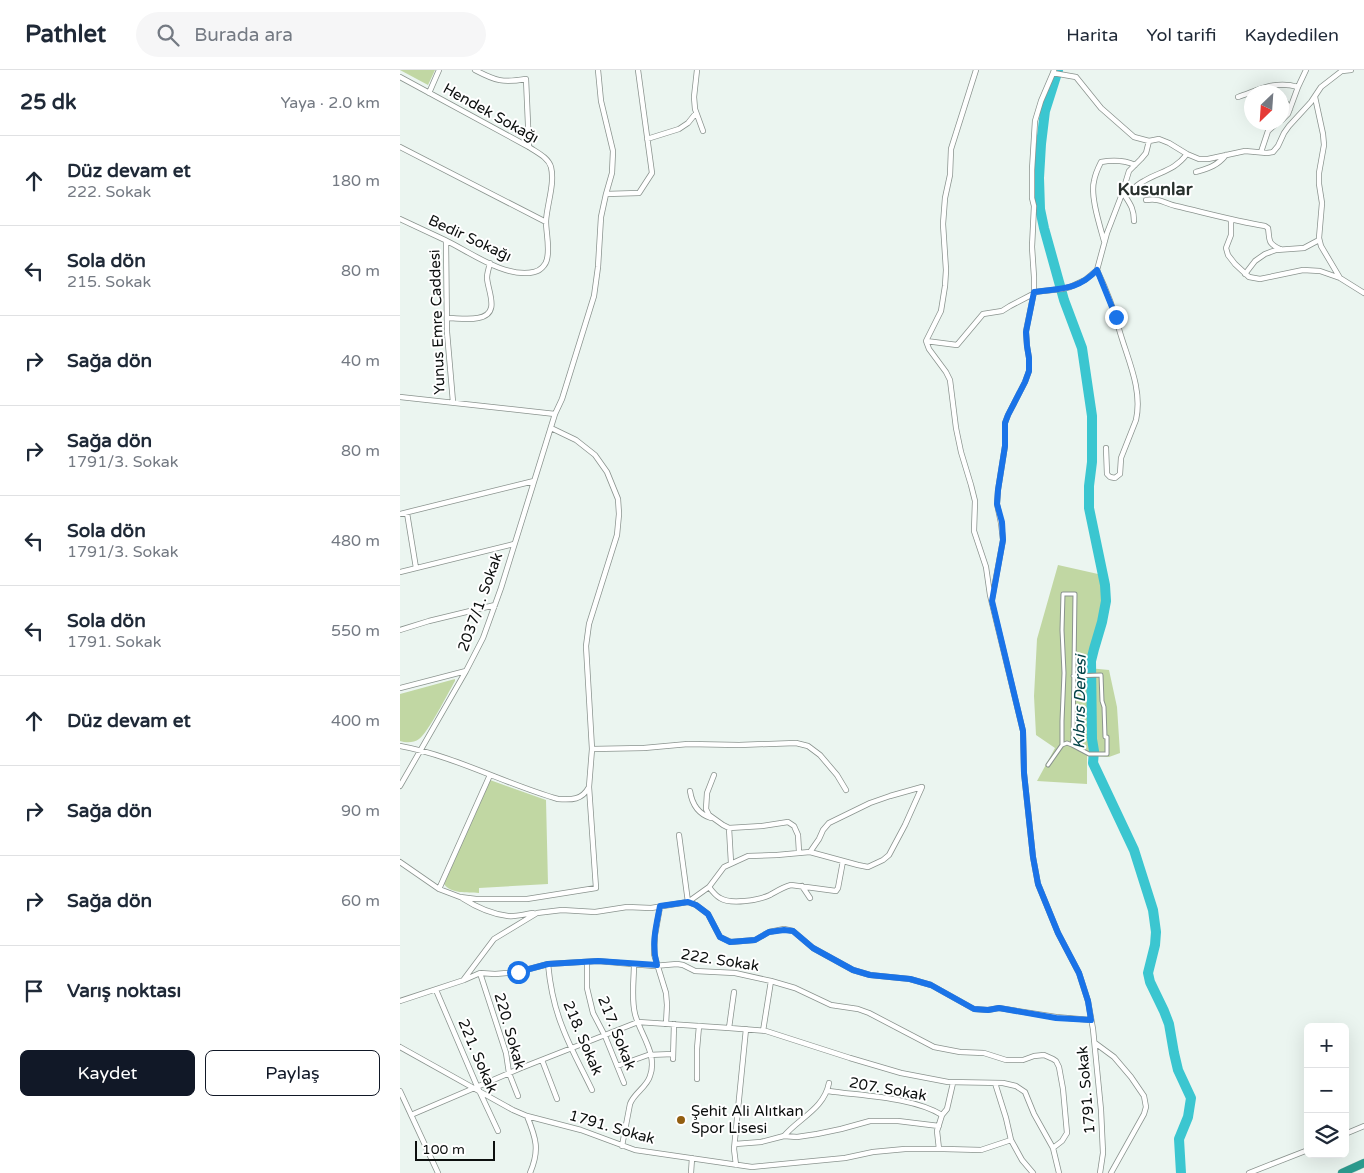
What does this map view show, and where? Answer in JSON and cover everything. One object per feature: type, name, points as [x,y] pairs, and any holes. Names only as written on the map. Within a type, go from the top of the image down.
[{"type":"highway","points":[[1342,1173],[1364,1163]]},
{"type":"street","points":[[429,93],[439,70]]},
{"type":"street","points":[[475,70],[495,79],[509,82],[526,79],[528,147]]},
{"type":"street","name":"2037/1. Sokak","points":[[400,786],[484,638],[594,296],[601,217],[612,173],[613,151],[601,101],[598,70]]},
{"type":"street","points":[[606,194],[639,193],[652,173],[638,70]]},
{"type":"street","points":[[698,70],[694,97],[695,110],[703,131]]},
{"type":"street","points":[[976,70],[951,149],[950,175],[943,224],[946,270],[945,286],[941,311],[926,341],[957,346],[983,314],[1002,311],[1034,293],[1062,290],[1070,287],[1085,280],[1097,270]]},
{"type":"street","points":[[1071,76],[1072,70]]},
{"type":"street","points":[[1290,109],[1306,70]]},
{"type":"street","points":[[992,601],[1003,540],[1002,522],[997,504],[1005,446],[1005,423],[1029,371],[1026,332],[1034,293],[1032,263],[1034,206],[1032,198],[1032,170],[1035,121],[1040,101],[1054,72],[1076,77],[1101,108],[1134,137],[1149,141],[1159,139],[1169,142],[1187,154],[1199,159],[1245,151],[1271,153],[1276,150],[1289,126],[1311,102],[1323,85],[1342,71],[1351,70]]},
{"type":"street","name":"Hendek Sokağı","points":[[400,77],[543,156]]},
{"type":"street","points":[[1279,85],[1298,86]]},
{"type":"street","points":[[1238,97],[1244,95]]},
{"type":"street","points":[[1315,96],[1324,145],[1319,173],[1322,203],[1319,240],[1340,278]]},
{"type":"street","points":[[647,139],[679,129],[688,123],[696,113]]},
{"type":"street","points":[[1261,152],[1269,130]]},
{"type":"street","points":[[1106,448],[1107,474],[1115,478],[1120,474],[1121,458],[1138,414],[1133,373],[1116,317],[1097,270],[1107,233],[1124,195],[1129,171],[1141,160],[1146,152],[1149,141]]},
{"type":"street","points":[[400,147],[546,222]]},
{"type":"street","points":[[1124,195],[1144,181],[1170,170],[1187,154]]},
{"type":"street","points":[[1196,172],[1215,165],[1226,155]]},
{"type":"street","name":"Bedir Sokağı","points":[[400,219],[501,269],[519,273],[535,272],[542,268],[547,261],[548,251],[546,222],[551,181],[550,166],[543,156]]},
{"type":"street","points":[[1104,242],[1093,189],[1099,164],[1115,160],[1130,162],[1136,165]]},
{"type":"street","points":[[1124,195],[1133,208],[1134,221]]},
{"type":"street","points":[[1146,200],[1160,200],[1174,206],[1265,226],[1269,230],[1269,240],[1280,249]]},
{"type":"street","points":[[1231,220],[1231,235],[1226,248],[1228,255],[1245,274],[1252,278],[1260,279],[1296,271],[1320,271],[1340,278],[1364,293]]},
{"type":"street","points":[[1245,274],[1260,257],[1280,249],[1304,248],[1319,240]]},
{"type":"street","name":"Yunus Emre Caddesi","points":[[446,241],[447,332],[453,402]]},
{"type":"street","points":[[447,318],[478,318],[483,317],[488,312],[492,301],[487,278],[490,263]]},
{"type":"street","name":"1791. Sokak","points":[[926,341],[929,349],[950,380],[956,428],[974,496],[974,531],[986,567],[988,586],[1023,731],[1024,773],[1033,857],[1038,884],[1058,933],[1079,973],[1088,1001],[1094,1043],[1103,1153],[1100,1173]]},
{"type":"street","points":[[400,397],[555,414]]},
{"type":"street","points":[[460,897],[476,899],[527,898],[596,888],[589,787],[592,749],[586,636],[617,535],[618,499],[607,472],[595,455],[576,440],[551,428]]},
{"type":"street","points":[[400,514],[534,481]]},
{"type":"street","points":[[407,513],[416,568]]},
{"type":"street","points":[[400,572],[514,544]]},
{"type":"street","points":[[1048,765],[1062,745],[1064,673],[1063,594],[1075,594],[1072,745]]},
{"type":"street","points":[[400,630],[429,620],[495,606]]},
{"type":"street","points":[[400,688],[466,671]]},
{"type":"street","points":[[1062,745],[1072,745],[1091,754],[1107,754],[1107,737],[1104,737],[1101,675],[1073,676]]},
{"type":"street","points":[[592,749],[644,748],[688,744],[796,743],[808,746],[820,755],[837,775],[846,790]]},
{"type":"street","points":[[400,746],[444,757],[558,799],[580,798],[589,787]]},
{"type":"street","points":[[439,889],[490,775]]},
{"type":"street","points":[[714,775],[707,793],[706,809],[715,820]]},
{"type":"street","points":[[400,862],[439,889],[460,897],[474,906],[496,914],[510,916],[562,910],[595,912],[628,907],[651,908],[688,902],[709,887],[724,867],[748,856],[810,852],[868,867],[889,855],[906,825],[922,787],[876,801],[829,823],[810,852]]},
{"type":"street","points":[[690,790],[691,798],[696,808],[704,816],[729,828],[788,822],[794,826],[798,835],[799,852]]},
{"type":"street","points":[[729,828],[731,863]]},
{"type":"street","points":[[679,835],[688,902]]},
{"type":"street","points":[[709,887],[718,897],[737,901],[759,899],[784,886],[791,885],[836,890],[844,861]]},
{"type":"street","points":[[802,886],[810,898]]},
{"type":"street","points":[[688,902],[696,905],[708,914],[720,937],[730,942],[755,940],[769,932],[793,931],[813,948],[853,970],[870,975],[910,979],[931,985],[974,1009],[988,1010],[999,1008],[1056,1018],[1091,1020]]},
{"type":"street","points":[[660,906],[654,954],[666,993],[666,1024]]},
{"type":"street","points":[[464,980],[494,939],[537,913]]},
{"type":"street","name":"222. Sokak","points":[[400,1000],[436,990],[480,973],[518,972],[548,964],[598,961],[657,965],[677,964],[694,971],[735,973],[771,981]]},
{"type":"street","name":"217. Sokak","points":[[587,962],[586,988],[593,1013],[605,1036],[624,1083]]},
{"type":"street","name":"218. Sokak","points":[[548,964],[554,1004],[562,1027],[592,1090]]},
{"type":"street","points":[[622,1146],[630,1104],[632,1099],[649,1080],[652,1066],[650,1054],[635,1014],[633,995],[634,964]]},
{"type":"street","name":"220. Sokak","points":[[480,973],[506,1053],[509,1073],[518,1096]]},
{"type":"street","points":[[763,1031],[771,981]]},
{"type":"street","name":"1791. Sokak","points":[[771,981],[795,988],[831,1005],[858,1009],[882,1019],[934,1046],[960,1052],[984,1053],[1006,1060],[1023,1060],[1034,1056],[1044,1056],[1053,1059],[1059,1067],[1067,1133],[1062,1141],[1052,1148]]},
{"type":"street","name":"221. Sokak","points":[[436,990],[476,1088],[498,1131]]},
{"type":"street","points":[[729,1028],[734,992]]},
{"type":"street","points":[[411,1115],[509,1073],[638,1022],[746,1029],[783,1036],[834,1054],[901,1073],[953,1083],[1003,1083],[1016,1086],[1025,1092],[1052,1148],[1059,1173]]},
{"type":"street","points":[[617,1066],[650,1054],[673,1057],[674,1024]]},
{"type":"street","points":[[697,1079],[699,1026]]},
{"type":"street","points":[[736,1165],[734,1144],[746,1029]]},
{"type":"street","points":[[1094,1043],[1114,1057],[1131,1078],[1144,1096],[1146,1108],[1111,1173]]},
{"type":"street","name":"1791. Sokak","points":[[400,1047],[526,1116],[581,1130],[635,1150],[752,1167],[845,1158],[873,1152],[905,1149],[981,1150],[1011,1140]]},
{"type":"street","points":[[542,1060],[557,1099]]},
{"type":"street","points":[[784,1136],[813,1111],[828,1091],[829,1083]]},
{"type":"street","points":[[939,1149],[938,1126],[942,1115],[947,1109],[953,1083]]},
{"type":"street","points":[[995,1083],[1011,1140],[1022,1160],[1033,1173]]},
{"type":"street","name":"207. Sokak","points":[[828,1091],[920,1105],[935,1110],[942,1115]]},
{"type":"street","points":[[400,1092],[438,1173]]},
{"type":"street","points":[[526,1116],[535,1137],[537,1150],[530,1173]]},
{"type":"street","points":[[734,1144],[761,1142],[784,1136],[797,1137],[817,1134],[870,1121],[898,1121],[938,1126]]},
{"type":"street","points":[[1349,1132],[1364,1126]]},
{"type":"street","points":[[1249,1173],[1304,1152]]},
{"type":"street","points":[[690,1173],[692,1158]]},
{"type":"green space","points":[[400,70],[435,70],[428,85]]},
{"type":"green space","points":[[1058,565],[1098,574],[1104,593],[1088,668],[1109,670],[1117,707],[1120,753],[1109,757],[1087,756],[1087,784],[1037,781],[1055,748],[1036,735],[1034,696],[1037,639]]},
{"type":"green space","points":[[455,679],[438,712],[423,735],[412,742],[400,741],[400,694]]},
{"type":"green space","points":[[490,780],[546,800],[548,884],[479,888],[479,893],[455,891],[444,884]]},
{"type":"waterway","name":"Kıbrıs Deresi","points":[[1058,70],[1045,111],[1039,178],[1040,209],[1064,300],[1082,348],[1092,416],[1089,508],[1105,585],[1106,601],[1091,661],[1093,763],[1134,850],[1153,910],[1156,932],[1155,945],[1148,973],[1150,982],[1169,1024],[1178,1070],[1191,1098],[1188,1117],[1179,1139],[1181,1173]]},
{"type":"place","name":"Şehit Ali Alıtkan Spor Lisesi","points":[[681,1120]]},
{"type":"district","name":"Kusunlar","points":[[1155,189]]},
{"type":"route","points":[[518,972],[548,964],[598,961],[657,965],[654,954],[660,906],[688,902],[696,905],[708,914],[720,937],[730,942],[755,940],[769,932],[793,931],[813,948],[853,970],[870,975],[910,979],[931,985],[974,1009],[988,1010],[999,1008],[1056,1018],[1091,1020],[1088,1001],[1079,973],[1058,933],[1038,884],[1033,857],[1024,773],[1023,731],[992,601],[1003,540],[1002,522],[997,504],[1005,446],[1005,423],[1029,371],[1026,332],[1034,292],[1062,290],[1085,280],[1097,270],[1116,317]]}]
